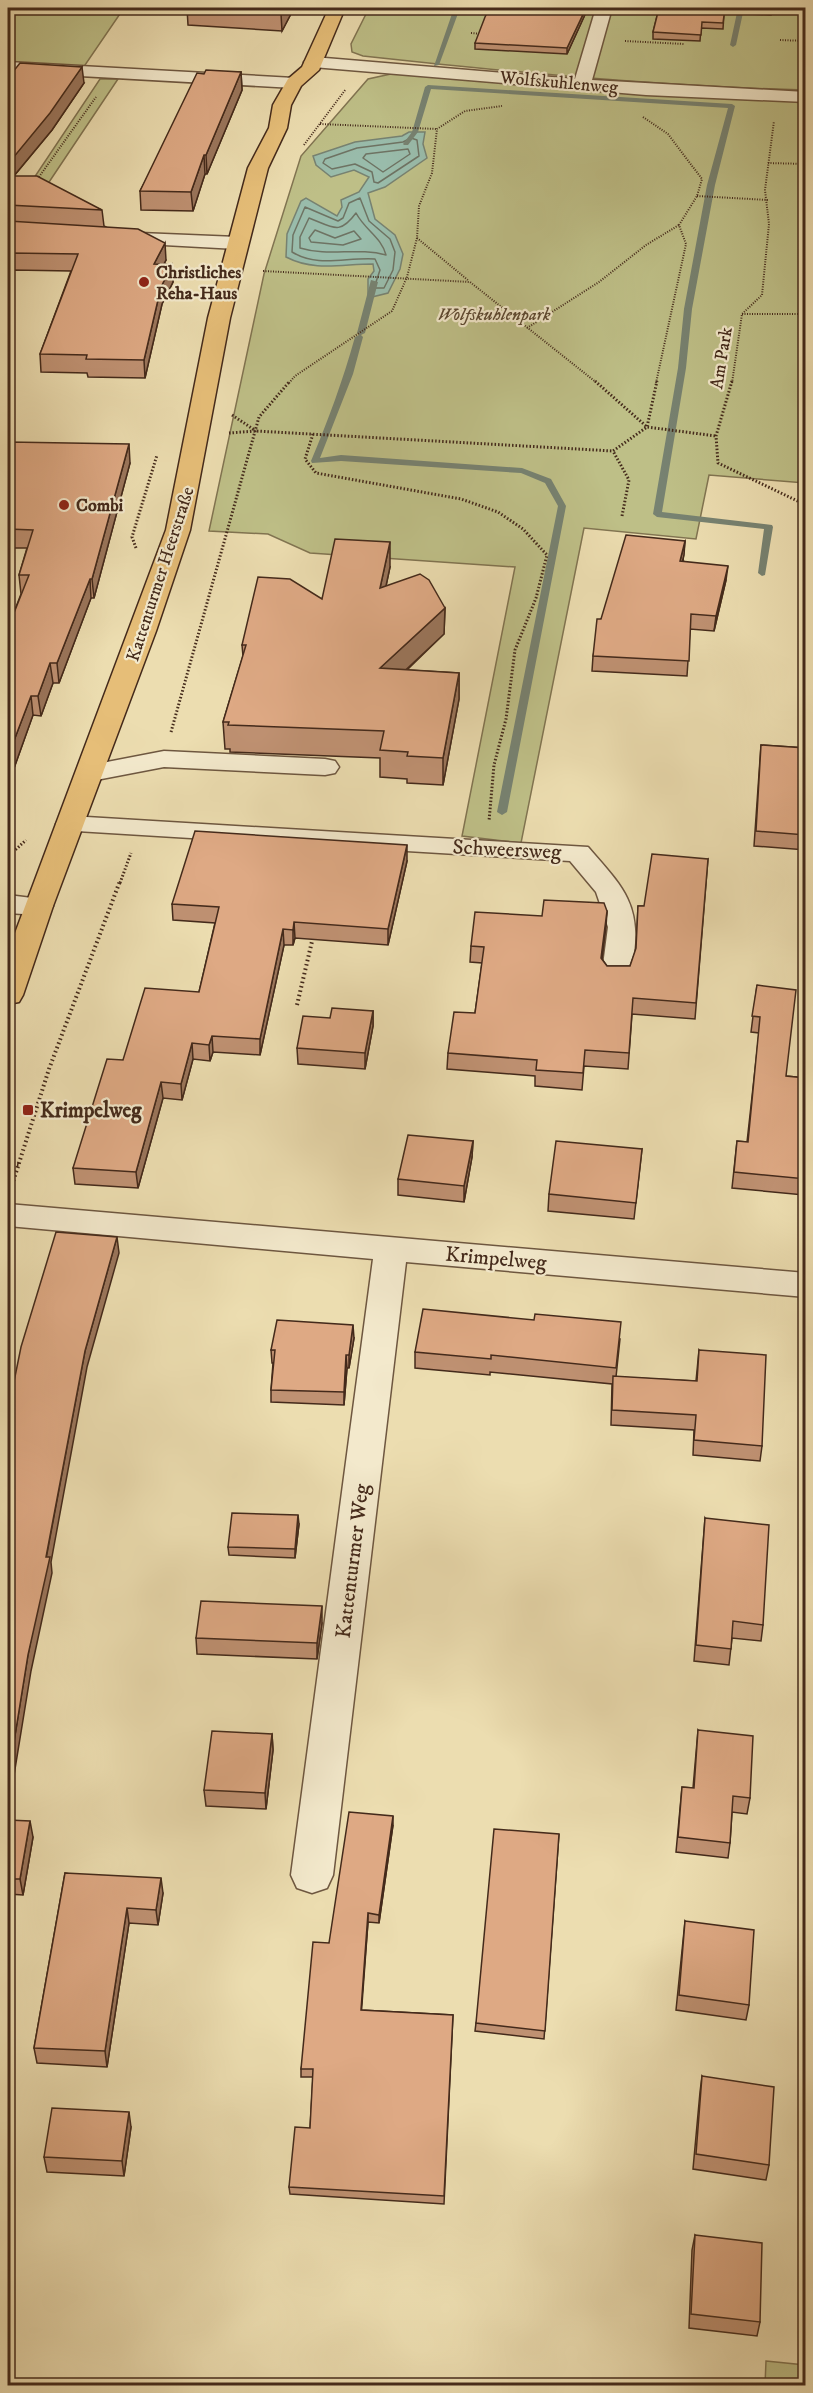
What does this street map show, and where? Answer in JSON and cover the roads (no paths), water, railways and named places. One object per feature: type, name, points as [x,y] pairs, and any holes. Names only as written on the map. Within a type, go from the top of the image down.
[{"type":"main road","name":"Kattenturmer Heerstraße","points":[[8,995],[38,906],[91,773],[178,530],[219,318],[238,236],[258,168],[278,128],[282,105],[294,83],[312,66],[337,8]]},
{"type":"main road","points":[[312,66],[318,83],[315,89]]},
{"type":"main road","name":"Kattenturmer Heerstraße","points":[[278,128],[303,108]]},
{"type":"street","points":[[582,84],[604,8]]},
{"type":"street","name":"Wolfskuhlenweg","points":[[312,66],[352,64],[582,84],[806,97]]},
{"type":"street","points":[[8,67],[294,83]]},
{"type":"street","points":[[97,233],[238,236]]},
{"type":"street","points":[[91,773],[164,759],[325,767]]},
{"type":"street","name":"Schweersweg","points":[[70,824],[578,853],[610,890],[623,927],[617,973]]},
{"type":"street","points":[[8,904],[38,906]]},
{"type":"street","name":"Krimpelweg","points":[[9,1203],[391,1248],[806,1285]]},
{"type":"street","name":"Kattenturmer Weg","points":[[312,1875],[391,1248]]},
{"type":"water","points":[[409,132],[425,132],[423,144],[427,158],[385,187],[368,193],[375,219],[395,235],[403,254],[400,269],[388,293],[368,298],[368,279],[374,271],[373,264],[318,266],[297,262],[286,257],[287,234],[301,201],[306,198],[337,216],[342,207],[341,200],[359,192],[369,177],[354,170],[331,177],[316,165],[313,156],[355,142],[402,136]]},
{"type":"waterway","points":[[436,65],[457,8]]},
{"type":"waterway","points":[[733,45],[741,8]]},
{"type":"waterway","points":[[406,144],[415,132],[428,87],[732,106],[711,185],[688,309],[682,368],[657,514],[769,527],[762,573]]},
{"type":"waterway","points":[[361,333],[374,282]]},
{"type":"waterway","points":[[326,434],[349,374],[359,337]]},
{"type":"waterway","points":[[325,437],[315,461],[341,458],[522,471],[548,481],[562,506],[502,812]]},
{"type":"place","name":"Christliches Reha-Haus","points":[[144,282]]},
{"type":"place","name":"Combi","points":[[64,505]]},
{"type":"place","name":"Krimpelweg","points":[[28,1110]]},
{"type":"park label","name":"Wolfskuhlenpark","points":[[494,314]]}]
